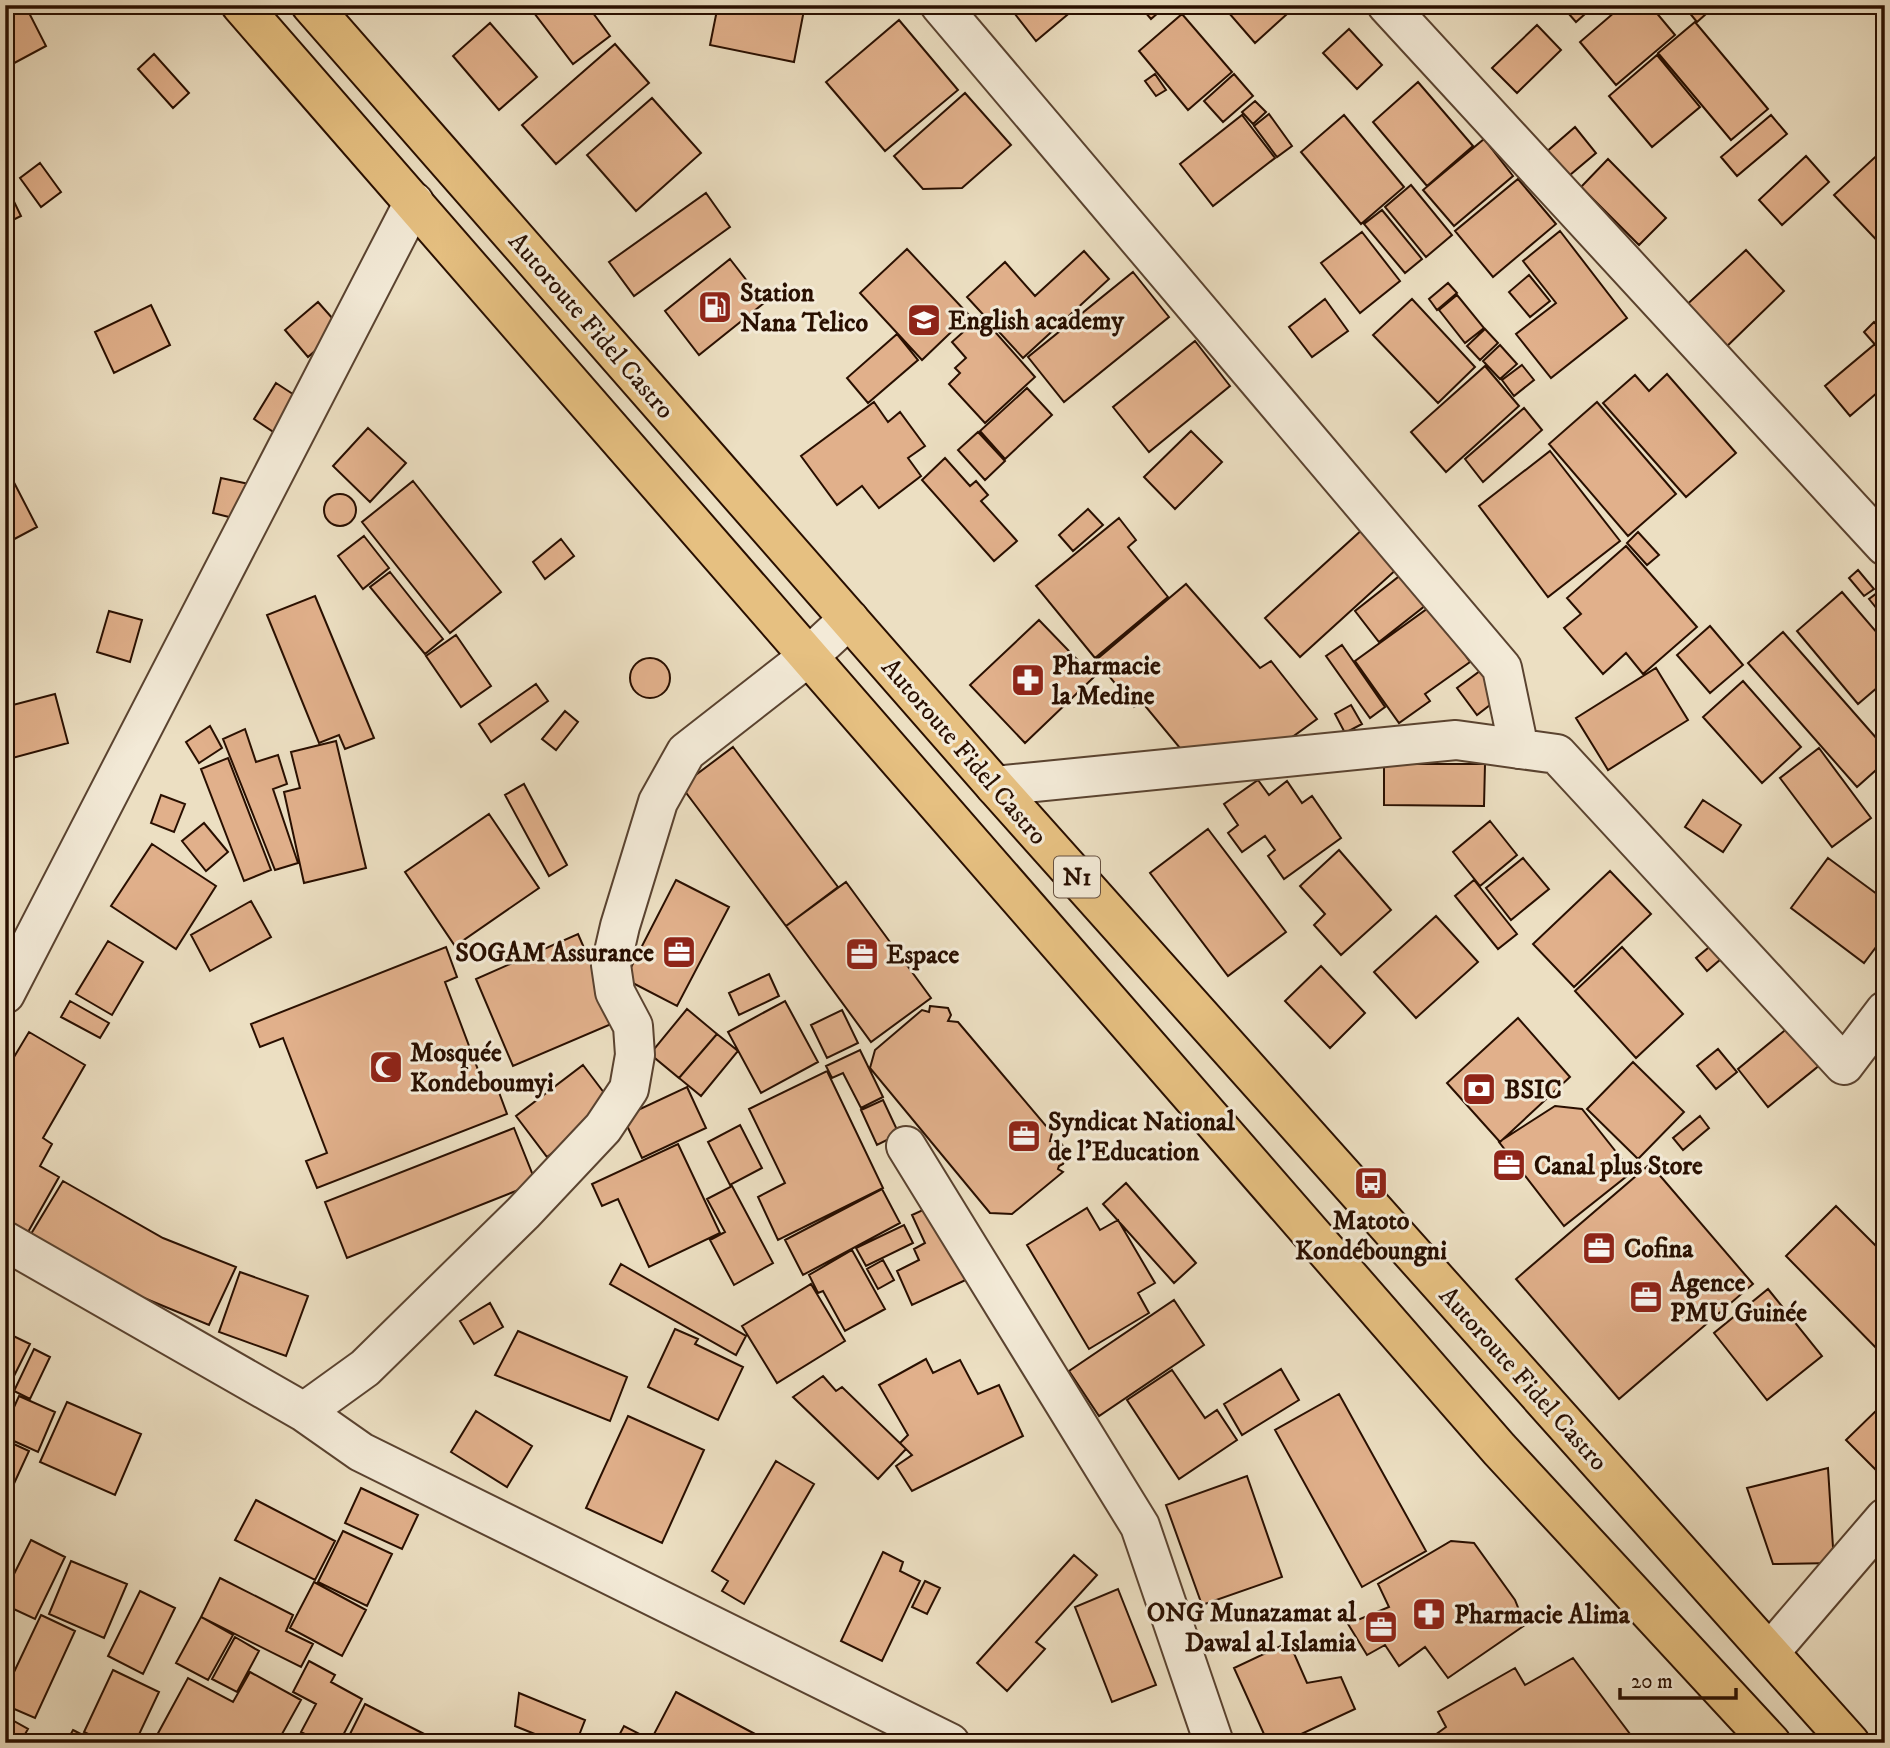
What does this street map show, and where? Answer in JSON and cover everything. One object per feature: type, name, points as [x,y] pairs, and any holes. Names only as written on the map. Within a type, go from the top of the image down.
[{"type":"highway","name":"Autoroute Fidel Castro","points":[[241,5],[1499,1449],[1771,1743]]},
{"type":"highway","name":"Autoroute Fidel Castro","points":[[311,5],[995,786],[1850,1743]]},
{"type":"street","points":[[940,5],[1502,668],[1519,749]]},
{"type":"street","points":[[1387,5],[1885,546]]},
{"type":"street","points":[[5,994],[414,201]]},
{"type":"street","points":[[304,1412],[365,1368],[523,1213],[603,1128],[629,1089],[635,1055],[632,1026],[615,992],[611,965],[657,802],[686,752],[809,656],[849,619]]},
{"type":"street","points":[[995,786],[1456,740],[1557,754],[1844,1065],[1885,1011]]},
{"type":"street","points":[[906,1146],[1140,1526],[1214,1743]]},
{"type":"street","points":[[5,1241],[304,1412],[361,1452],[950,1743]]},
{"type":"street","points":[[1770,1652],[1885,1518]]},
{"type":"building","points":[[5,5],[25,5],[46,46],[5,68]]},
{"type":"building","points":[[528,5],[587,5],[610,36],[573,64]]},
{"type":"building","points":[[718,5],[778,5],[804,10],[794,62],[710,45]]},
{"type":"building","points":[[1008,5],[1079,5],[1036,41]]},
{"type":"building","points":[[1139,5],[1167,5],[1151,19]]},
{"type":"building","points":[[1222,5],[1297,5],[1255,43]]},
{"type":"building","points":[[1561,5],[1595,5],[1576,22]]},
{"type":"building","points":[[1623,5],[1650,5],[1675,35],[1616,85],[1580,42]]},
{"type":"building","points":[[1683,5],[1716,5],[1697,22]]},
{"type":"building","points":[[1182,14],[1232,72],[1188,110],[1139,51]]},
{"type":"building","points":[[899,20],[958,90],[885,151],[826,82]]},
{"type":"building","points":[[1695,22],[1768,109],[1731,140],[1658,53]]},
{"type":"building","points":[[490,23],[537,77],[499,110],[453,56]]},
{"type":"building","points":[[1537,25],[1561,50],[1517,93],[1492,68]]},
{"type":"building","points":[[1349,29],[1382,65],[1357,89],[1323,53]]},
{"type":"building","points":[[615,44],[649,83],[556,164],[522,125]]},
{"type":"building","points":[[154,54],[189,93],[173,108],[138,69]]},
{"type":"building","points":[[1657,55],[1700,107],[1652,147],[1609,96]]},
{"type":"building","points":[[1155,74],[1166,90],[1156,96],[1145,81]]},
{"type":"building","points":[[1234,74],[1253,96],[1223,122],[1204,101]]},
{"type":"building","points":[[1418,82],[1473,146],[1427,186],[1373,122]]},
{"type":"building","points":[[965,93],[1011,145],[962,188],[923,189],[894,156]]},
{"type":"building","points":[[652,98],[701,153],[636,211],[587,155]]},
{"type":"building","points":[[1255,101],[1266,112],[1253,124],[1242,112]]},
{"type":"building","points":[[1269,114],[1292,146],[1277,157],[1254,126]]},
{"type":"building","points":[[1242,115],[1275,158],[1213,206],[1180,164]]},
{"type":"building","points":[[1344,115],[1404,187],[1361,224],[1301,152]]},
{"type":"building","points":[[1771,115],[1787,134],[1737,176],[1721,157]]},
{"type":"building","points":[[1575,127],[1596,153],[1564,180],[1544,154]]},
{"type":"building","points":[[1484,139],[1513,176],[1454,226],[1423,190]]},
{"type":"building","points":[[1885,148],[1885,249],[1834,195]]},
{"type":"building","points":[[1806,156],[1829,182],[1782,225],[1759,200]]},
{"type":"building","points":[[1608,159],[1666,218],[1639,245],[1581,187]]},
{"type":"building","points":[[40,163],[61,192],[41,207],[20,178]]},
{"type":"building","points":[[1518,179],[1556,224],[1493,277],[1455,231]]},
{"type":"building","points":[[5,183],[21,216],[5,224]]},
{"type":"building","points":[[1411,185],[1452,235],[1426,257],[1385,207]]},
{"type":"building","points":[[706,193],[730,227],[634,296],[609,262]]},
{"type":"building","points":[[1382,210],[1422,259],[1405,273],[1364,224]]},
{"type":"building","points":[[1560,231],[1627,318],[1551,378],[1516,334],[1556,303],[1523,261]]},
{"type":"building","points":[[1362,232],[1400,281],[1360,313],[1321,263]]},
{"type":"building","points":[[907,249],[969,315],[922,360],[860,293]]},
{"type":"building","points":[[1746,250],[1784,291],[1721,352],[1681,310]]},
{"type":"building","points":[[1084,251],[1109,279],[1023,358],[967,297],[1005,262],[1035,296]]},
{"type":"building","name":"Station Nana Telico","points":[[730,259],[764,303],[699,355],[665,311]]},
{"type":"building","points":[[1133,272],[1169,317],[1064,402],[1028,357]]},
{"type":"building","points":[[1529,275],[1550,301],[1530,317],[1509,292]]},
{"type":"building","points":[[1448,283],[1457,293],[1437,310],[1429,299]]},
{"type":"building","points":[[1457,295],[1484,328],[1465,343],[1439,310]]},
{"type":"building","points":[[1325,299],[1348,331],[1312,357],[1289,327]]},
{"type":"building","points":[[1412,299],[1475,367],[1438,403],[1373,335]]},
{"type":"building","points":[[318,302],[341,328],[308,357],[285,330]]},
{"type":"building","points":[[151,305],[170,345],[114,373],[95,332]]},
{"type":"building","points":[[981,316],[1035,377],[985,423],[949,384],[960,373],[955,368],[966,358],[952,342]]},
{"type":"building","points":[[1874,322],[1885,334],[1885,356],[1864,332]]},
{"type":"building","points":[[1485,329],[1498,343],[1480,360],[1467,346]]},
{"type":"building","points":[[897,334],[918,360],[868,403],[847,378]]},
{"type":"building","points":[[1195,341],[1230,386],[1149,452],[1113,407]]},
{"type":"building","points":[[1875,344],[1885,355],[1885,386],[1850,416],[1825,386]]},
{"type":"building","points":[[1500,345],[1517,364],[1500,379],[1483,361]]},
{"type":"building","points":[[1522,365],[1534,380],[1514,396],[1502,380]]},
{"type":"building","points":[[1485,366],[1519,406],[1446,472],[1411,432]]},
{"type":"building","points":[[1667,374],[1736,453],[1686,497],[1603,403],[1635,375],[1649,391]]},
{"type":"building","points":[[276,383],[305,402],[281,437],[254,419]]},
{"type":"building","points":[[1027,388],[1052,415],[1005,459],[980,431]]},
{"type":"building","points":[[874,402],[888,422],[900,412],[925,446],[908,458],[921,476],[879,508],[862,486],[837,505],[801,456]]},
{"type":"building","points":[[1597,402],[1676,494],[1628,536],[1549,444]]},
{"type":"building","points":[[1524,408],[1542,430],[1483,482],[1465,459]]},
{"type":"building","points":[[368,428],[406,463],[370,502],[333,466]]},
{"type":"building","points":[[1191,431],[1222,462],[1175,509],[1144,477]]},
{"type":"building","points":[[978,432],[1005,461],[985,480],[958,450]]},
{"type":"building","points":[[1550,451],[1620,541],[1548,597],[1479,506]]},
{"type":"building","points":[[945,458],[970,486],[976,481],[988,495],[981,501],[1017,541],[994,561],[922,480]]},
{"type":"building","points":[[5,465],[37,527],[5,544]]},
{"type":"building","points":[[221,478],[249,484],[241,520],[213,513]]},
{"type":"building","points":[[413,481],[501,592],[450,633],[362,522]]},
{"type":"building","points":[[340,494],[351,499],[356,510],[351,521],[340,526],[329,521],[324,510],[329,499]]},
{"type":"building","points":[[1088,509],[1103,525],[1073,551],[1059,535]]},
{"type":"building","points":[[1119,518],[1136,540],[1128,547],[1168,597],[1095,658],[1036,586]]},
{"type":"building","points":[[1364,528],[1399,567],[1300,657],[1265,618]]},
{"type":"building","points":[[1638,532],[1659,555],[1647,565],[1627,543]]},
{"type":"building","points":[[364,536],[389,568],[363,589],[338,556]]},
{"type":"building","points":[[561,539],[574,556],[545,579],[533,562]]},
{"type":"building","points":[[1626,546],[1697,627],[1643,674],[1626,653],[1603,674],[1564,628],[1581,614],[1567,598]]},
{"type":"building","points":[[1858,570],[1874,589],[1864,596],[1849,578]]},
{"type":"building","points":[[390,572],[443,639],[425,654],[370,587]]},
{"type":"building","points":[[1402,574],[1426,605],[1379,642],[1355,611]]},
{"type":"building","points":[[1186,584],[1260,668],[1271,661],[1317,719],[1269,754],[1189,759],[1142,702],[1134,707],[1096,660]]},
{"type":"building","points":[[1885,587],[1885,619],[1869,599]]},
{"type":"building","points":[[1842,592],[1885,642],[1885,681],[1858,704],[1797,631]]},
{"type":"building","points":[[315,596],[374,738],[345,749],[339,735],[319,743],[267,615]]},
{"type":"building","points":[[1431,606],[1470,662],[1425,694],[1430,701],[1399,723],[1355,661]]},
{"type":"building","points":[[109,611],[142,620],[130,662],[97,652]]},
{"type":"building","points":[[1039,620],[1094,677],[1025,743],[970,685]]},
{"type":"building","points":[[1710,626],[1743,665],[1710,693],[1677,655]]},
{"type":"building","points":[[1783,632],[1885,748],[1885,762],[1857,787],[1748,663]]},
{"type":"building","points":[[456,635],[491,686],[461,707],[426,656]]},
{"type":"building","points":[[1342,645],[1385,707],[1370,718],[1326,656]]},
{"type":"building","points":[[650,658],[664,664],[670,678],[664,692],[650,698],[636,692],[630,678],[636,664]]},
{"type":"building","points":[[1656,668],[1688,720],[1608,770],[1576,718]]},
{"type":"building","points":[[1480,671],[1499,698],[1477,715],[1457,688]]},
{"type":"building","points":[[1743,681],[1801,747],[1762,783],[1703,717]]},
{"type":"building","points":[[536,684],[548,701],[491,742],[479,724]]},
{"type":"building","points":[[55,694],[68,743],[5,760],[5,707]]},
{"type":"building","points":[[1351,705],[1362,724],[1345,733],[1335,714]]},
{"type":"building","points":[[565,711],[578,722],[556,750],[542,739]]},
{"type":"building","points":[[210,726],[222,748],[199,763],[186,742]]},
{"type":"building","points":[[245,729],[256,762],[278,755],[287,784],[273,789],[298,863],[275,870],[223,739]]},
{"type":"building","points":[[336,741],[366,868],[304,883],[284,792],[300,788],[291,752]]},
{"type":"building","points":[[733,747],[838,887],[786,926],[681,786]]},
{"type":"building","points":[[1819,748],[1871,818],[1832,847],[1780,778]]},
{"type":"building","points":[[228,758],[271,870],[244,881],[201,769]]},
{"type":"building","points":[[1384,764],[1485,764],[1484,806],[1384,805]]},
{"type":"building","points":[[1258,780],[1269,795],[1287,781],[1302,803],[1312,796],[1341,838],[1284,879],[1268,856],[1275,850],[1265,836],[1242,852],[1228,833],[1238,825],[1224,804]]},
{"type":"building","points":[[524,784],[567,865],[549,876],[505,795]]},
{"type":"building","points":[[161,795],[185,804],[174,832],[151,823]]},
{"type":"building","points":[[1703,800],[1741,825],[1723,852],[1685,827]]},
{"type":"building","points":[[489,814],[539,888],[455,946],[405,872]]},
{"type":"building","points":[[1490,821],[1517,855],[1480,886],[1453,852]]},
{"type":"building","points":[[204,823],[228,852],[206,871],[182,841]]},
{"type":"building","points":[[1208,829],[1286,932],[1228,976],[1150,873]]},
{"type":"building","points":[[152,844],[216,886],[176,949],[111,906]]},
{"type":"building","points":[[1339,850],[1391,910],[1341,955],[1314,925],[1325,914],[1300,886]]},
{"type":"building","points":[[1523,858],[1549,889],[1511,920],[1486,888]]},
{"type":"building","points":[[1828,858],[1885,900],[1885,935],[1864,963],[1791,908]]},
{"type":"building","points":[[1610,871],[1651,914],[1574,987],[1533,944]]},
{"type":"building","points":[[676,880],[729,907],[677,1006],[625,979]]},
{"type":"building","points":[[1474,880],[1517,934],[1498,949],[1455,896]]},
{"type":"building","points":[[846,882],[931,998],[871,1042],[786,926]]},
{"type":"building","points":[[251,901],[271,937],[210,971],[191,935]]},
{"type":"building","points":[[1436,916],[1478,962],[1416,1018],[1374,972]]},
{"type":"building","points":[[578,934],[616,1022],[513,1066],[476,979]]},
{"type":"building","points":[[1719,939],[1729,952],[1707,971],[1696,958]]},
{"type":"building","points":[[108,941],[143,962],[112,1015],[76,994]]},
{"type":"building","name":"Mosquée Kondeboumyi","points":[[446,947],[457,977],[445,982],[486,1091],[497,1087],[507,1114],[317,1188],[306,1161],[327,1153],[283,1038],[260,1047],[251,1024]]},
{"type":"building","points":[[1622,947],[1683,1014],[1636,1058],[1575,991]]},
{"type":"building","points":[[1321,966],[1365,1013],[1330,1048],[1285,1001]]},
{"type":"building","points":[[769,974],[779,996],[739,1015],[729,993]]},
{"type":"building","points":[[70,1001],[109,1023],[100,1038],[61,1017]]},
{"type":"building","points":[[785,1001],[818,1062],[761,1093],[728,1032]]},
{"type":"building","points":[[930,1006],[948,1008],[951,1015],[948,1021],[958,1022],[1052,1133],[1050,1141],[1059,1140],[1065,1149],[1062,1155],[1065,1158],[1063,1164],[1058,1169],[1063,1172],[1012,1214],[990,1213],[870,1068],[875,1050],[922,1010],[929,1012]]},
{"type":"building","points":[[687,1009],[717,1034],[679,1078],[650,1054]]},
{"type":"building","points":[[842,1010],[858,1043],[827,1058],[811,1025]]},
{"type":"building","points":[[1518,1018],[1570,1077],[1500,1142],[1447,1083]]},
{"type":"building","points":[[1795,1022],[1826,1060],[1768,1107],[1738,1069]]},
{"type":"building","points":[[29,1032],[85,1065],[43,1138],[52,1144],[40,1166],[59,1177],[28,1232],[5,1218],[5,1072]]},
{"type":"building","points":[[717,1034],[738,1051],[701,1096],[679,1078]]},
{"type":"building","points":[[1718,1049],[1737,1072],[1716,1089],[1697,1066]]},
{"type":"building","points":[[860,1050],[883,1097],[861,1108],[843,1073],[832,1078],[826,1066]]},
{"type":"building","points":[[1633,1062],[1684,1112],[1638,1159],[1587,1109]]},
{"type":"building","points":[[583,1065],[614,1106],[547,1157],[516,1116]]},
{"type":"building","points":[[827,1071],[883,1188],[778,1240],[758,1197],[785,1183],[749,1109]]},
{"type":"building","points":[[687,1087],[706,1128],[642,1158],[623,1117]]},
{"type":"building","points":[[883,1100],[899,1134],[877,1145],[861,1110]]},
{"type":"building","points":[[1555,1106],[1582,1109],[1632,1172],[1564,1226],[1499,1142]]},
{"type":"building","points":[[1700,1116],[1709,1128],[1683,1150],[1673,1138]]},
{"type":"building","points":[[740,1125],[762,1168],[730,1185],[708,1142]]},
{"type":"building","points":[[514,1128],[536,1183],[347,1258],[325,1202]]},
{"type":"building","points":[[678,1144],[720,1233],[649,1267],[618,1199],[602,1206],[592,1184]]},
{"type":"building","points":[[1650,1164],[1753,1284],[1619,1399],[1516,1279]]},
{"type":"building","points":[[63,1181],[163,1238],[236,1267],[209,1325],[132,1293],[31,1234]]},
{"type":"building","points":[[1126,1183],[1196,1263],[1174,1283],[1103,1204]]},
{"type":"building","points":[[732,1186],[773,1263],[734,1285],[710,1240],[725,1232],[707,1199]]},
{"type":"building","points":[[882,1189],[900,1223],[803,1275],[785,1240]]},
{"type":"building","points":[[936,1204],[970,1278],[912,1305],[897,1271],[919,1260],[914,1249],[925,1243],[912,1215]]},
{"type":"building","points":[[1836,1206],[1885,1255],[1885,1357],[1786,1256]]},
{"type":"building","points":[[1087,1208],[1100,1230],[1118,1220],[1155,1283],[1138,1293],[1149,1313],[1089,1349],[1027,1245]]},
{"type":"building","points":[[904,1225],[913,1243],[866,1266],[856,1248]]},
{"type":"building","points":[[852,1250],[885,1309],[845,1331],[823,1291],[818,1293],[809,1275]]},
{"type":"building","points":[[883,1260],[894,1280],[878,1289],[867,1269]]},
{"type":"building","points":[[621,1264],[746,1336],[736,1355],[610,1284]]},
{"type":"building","points":[[240,1272],[308,1296],[286,1356],[219,1332]]},
{"type":"building","points":[[811,1284],[845,1341],[777,1383],[742,1326]]},
{"type":"building","points":[[1768,1289],[1822,1356],[1767,1400],[1714,1333]]},
{"type":"building","points":[[1174,1300],[1204,1345],[1099,1416],[1069,1371]]},
{"type":"building","points":[[490,1303],[503,1327],[474,1344],[460,1321]]},
{"type":"building","points":[[675,1329],[698,1339],[695,1344],[743,1367],[718,1420],[648,1387]]},
{"type":"building","points":[[518,1331],[627,1377],[610,1421],[495,1375]]},
{"type":"building","points":[[5,1332],[30,1344],[5,1394]]},
{"type":"building","points":[[34,1349],[50,1357],[30,1399],[14,1391]]},
{"type":"building","points":[[926,1359],[933,1373],[960,1360],[978,1394],[999,1385],[1023,1436],[912,1491],[896,1466],[912,1455],[900,1443],[908,1435],[879,1385]]},
{"type":"building","points":[[1281,1369],[1299,1400],[1242,1435],[1224,1404]]},
{"type":"building","points":[[1172,1370],[1205,1418],[1217,1410],[1237,1440],[1179,1479],[1127,1400]]},
{"type":"building","points":[[823,1376],[836,1391],[842,1387],[906,1449],[878,1479],[793,1397]]},
{"type":"building","points":[[1339,1394],[1426,1551],[1362,1587],[1275,1430]]},
{"type":"building","points":[[19,1396],[55,1412],[38,1452],[5,1437],[5,1427]]},
{"type":"building","points":[[67,1402],[141,1434],[115,1495],[40,1462]]},
{"type":"building","points":[[1885,1402],[1885,1479],[1846,1440]]},
{"type":"building","points":[[476,1411],[532,1446],[507,1487],[451,1452]]},
{"type":"building","points":[[628,1416],[704,1450],[662,1543],[586,1508]]},
{"type":"building","points":[[5,1440],[29,1451],[6,1501],[5,1501]]},
{"type":"building","points":[[776,1461],[814,1484],[744,1604],[722,1591],[728,1581],[712,1571]]},
{"type":"building","points":[[1828,1468],[1834,1563],[1773,1564],[1747,1488]]},
{"type":"building","points":[[1247,1476],[1282,1577],[1202,1605],[1166,1505]]},
{"type":"building","points":[[361,1488],[418,1515],[402,1549],[345,1523]]},
{"type":"building","points":[[256,1500],[335,1541],[315,1580],[235,1540]]},
{"type":"building","points":[[343,1531],[392,1554],[367,1606],[318,1582]]},
{"type":"building","points":[[31,1540],[65,1557],[35,1619],[5,1605],[5,1592]]},
{"type":"building","points":[[1451,1541],[1474,1543],[1515,1600],[1525,1625],[1448,1678],[1425,1647],[1399,1666],[1385,1645],[1367,1655],[1348,1624],[1389,1607],[1378,1584]]},
{"type":"building","points":[[883,1552],[903,1562],[900,1571],[920,1581],[882,1661],[841,1641]]},
{"type":"building","points":[[1074,1555],[1097,1575],[1036,1642],[1045,1649],[1007,1691],[977,1663]]},
{"type":"building","points":[[71,1561],[127,1584],[104,1638],[49,1614]]},
{"type":"building","points":[[220,1578],[293,1615],[286,1631],[313,1644],[301,1667],[201,1617]]},
{"type":"building","points":[[925,1581],[940,1588],[927,1614],[912,1607]]},
{"type":"building","points":[[314,1582],[366,1610],[342,1656],[290,1628]]},
{"type":"building","points":[[1118,1589],[1156,1685],[1112,1702],[1075,1607]]},
{"type":"building","points":[[140,1591],[175,1608],[143,1674],[108,1656]]},
{"type":"building","points":[[41,1615],[75,1631],[35,1718],[5,1705],[5,1691]]},
{"type":"building","points":[[201,1617],[233,1635],[208,1680],[176,1663]]},
{"type":"building","points":[[235,1637],[259,1651],[237,1692],[212,1679]]},
{"type":"building","points":[[1289,1642],[1307,1683],[1341,1677],[1355,1709],[1282,1743],[1268,1743],[1234,1668]]},
{"type":"building","points":[[1573,1658],[1636,1742],[1424,1743],[1446,1727],[1438,1712],[1515,1668],[1525,1685]]},
{"type":"building","points":[[309,1661],[335,1675],[331,1682],[362,1699],[339,1743],[321,1743],[301,1732],[316,1704],[293,1692]]},
{"type":"building","points":[[113,1670],[159,1692],[135,1743],[107,1743],[84,1732]]},
{"type":"building","points":[[250,1672],[301,1700],[277,1743],[166,1743],[156,1737],[188,1678],[233,1702]]},
{"type":"building","points":[[676,1692],[772,1743],[615,1743],[624,1726],[651,1740]]},
{"type":"building","points":[[519,1693],[585,1720],[576,1743],[557,1743],[515,1726]]},
{"type":"building","points":[[365,1704],[442,1743],[358,1743],[348,1738]]},
{"type":"building","points":[[5,1716],[28,1729],[20,1743],[5,1743]]},
{"type":"building","points":[[73,1730],[98,1743],[66,1743]]},
{"type":"place","name":"Station Nana Telico","points":[[715,307]]},
{"type":"place","name":"English academy","points":[[924,320]]},
{"type":"place","name":"Pharmacie la Medine","points":[[1028,680]]},
{"type":"place","name":"SOGAM Assurance","points":[[679,952]]},
{"type":"place","name":"Espace","points":[[862,954]]},
{"type":"place","name":"Mosquée Kondeboumyi","points":[[386,1067]]},
{"type":"place","name":"BSIC","points":[[1479,1089]]},
{"type":"place","name":"Syndicat National de l'Education","points":[[1024,1136]]},
{"type":"place","name":"Canal plus Store","points":[[1509,1165]]},
{"type":"place","name":"Matoto Kondéboungni","points":[[1371,1183]]},
{"type":"place","name":"Cofina","points":[[1599,1248]]},
{"type":"place","name":"Agence PMU Guinée","points":[[1646,1297]]},
{"type":"place","name":"Pharmacie Alima","points":[[1429,1614]]},
{"type":"place","name":"ONG Munazamat al Dawal al Islamia","points":[[1381,1627]]}]
